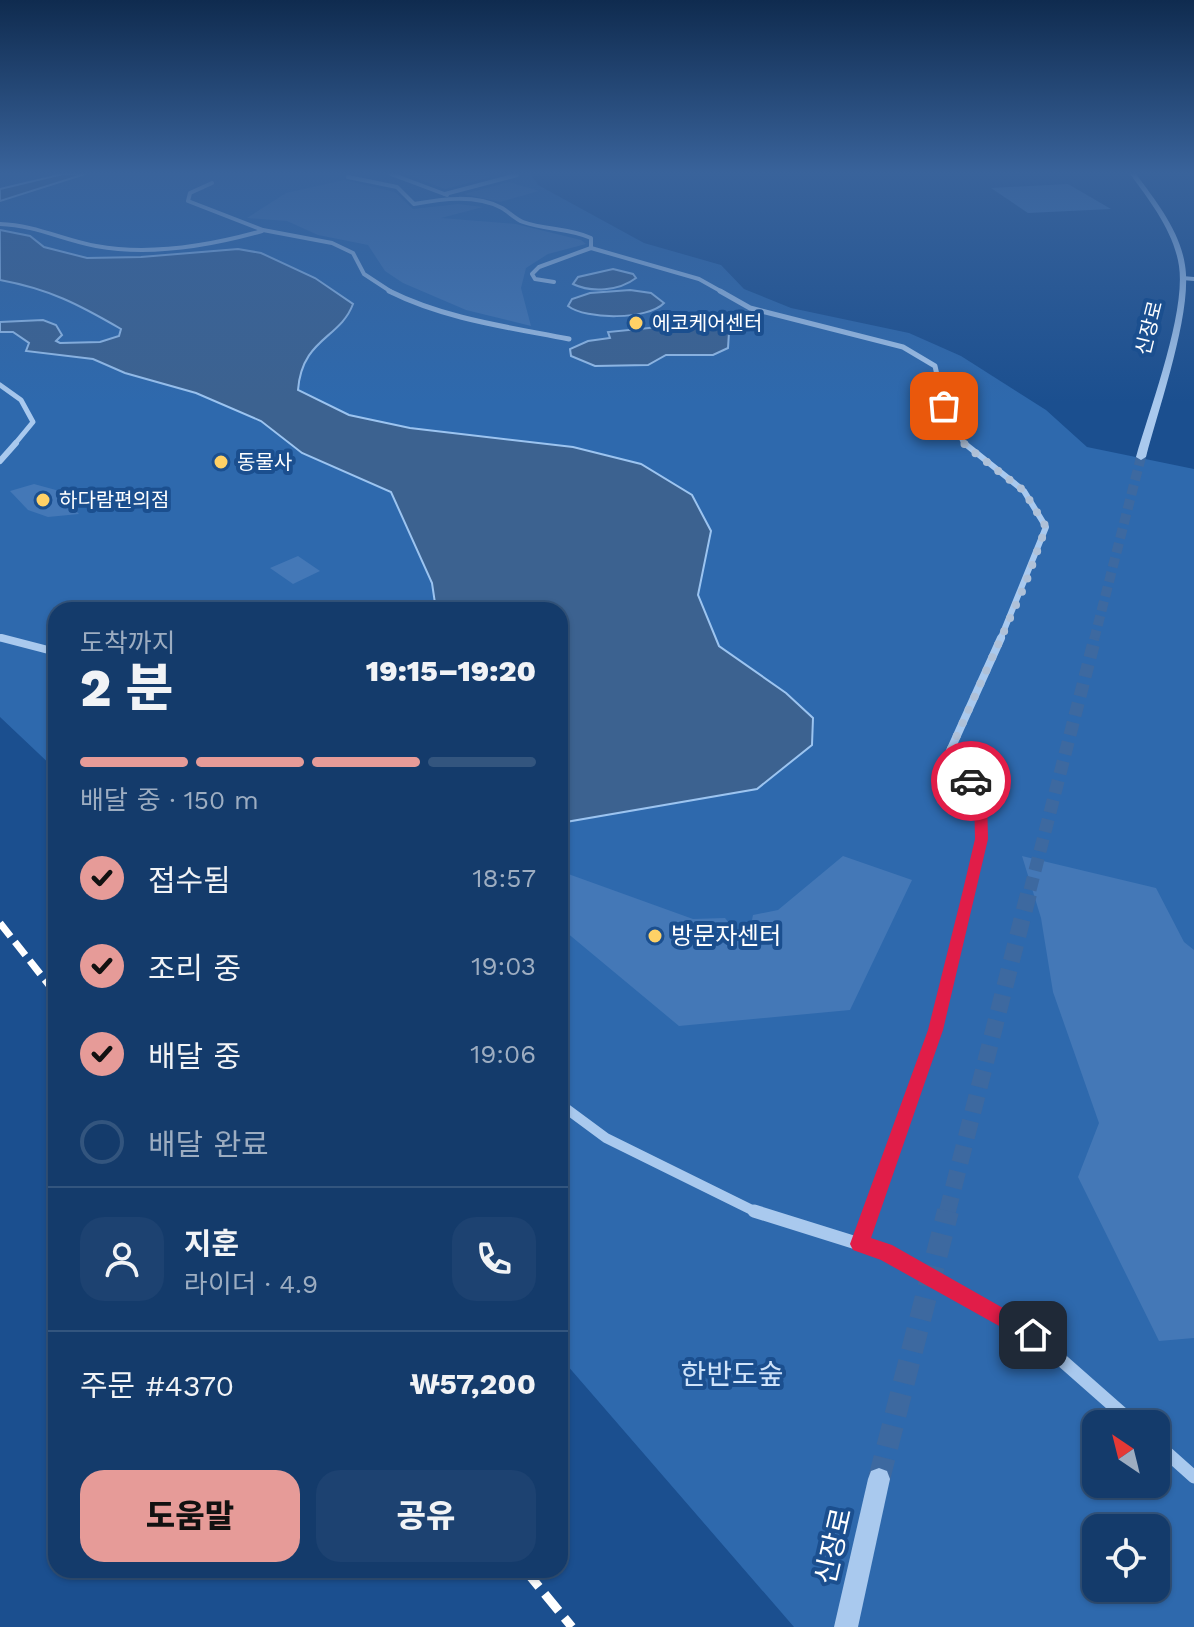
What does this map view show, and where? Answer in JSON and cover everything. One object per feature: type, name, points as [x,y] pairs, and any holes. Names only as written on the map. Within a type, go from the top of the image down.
[{"type":"street","points":[[347,250],[353,253],[364,274],[375,284],[407,300],[474,321],[569,339]]},
{"type":"street","points":[[554,282],[535,279],[532,274],[539,267],[586,250]]},
{"type":"street","points":[[601,250],[699,279],[750,308],[920,354],[935,366],[944,406],[965,445],[1024,491],[1046,527],[1025,585],[950,751],[980,794],[982,839],[935,1030],[860,1244]]},
{"type":"street","name":"신장로","points":[[1141,457],[1181,308],[1183,267],[1176,250]]},
{"type":"street","points":[[1182,278],[1194,279]]},
{"type":"street","points":[[0,385],[11,389],[25,405],[33,422],[0,461]]},
{"type":"street","points":[[0,637],[48,650]]},
{"type":"street","points":[[568,1110],[606,1138],[760,1214],[885,1252],[1033,1335],[1118,1410]]},
{"type":"street","points":[[1170,1456],[1194,1477]]},
{"type":"street","name":"신장로","points":[[846,1627],[879,1479]]},
{"type":"green space","name":"한반도숲","points":[[0,250],[668,250],[721,265],[744,289],[791,308],[909,333],[961,356],[1046,410],[1087,447],[1194,469],[1194,1627],[794,1627],[568,1366],[568,602],[48,602],[48,762],[0,717]]},
{"type":"shaded area","points":[[0,250],[55,250],[87,258],[227,250],[261,253],[315,278],[353,304],[347,316],[306,360],[298,390],[349,415],[410,428],[573,447],[641,464],[692,495],[711,531],[698,595],[719,646],[786,693],[813,718],[812,745],[757,789],[568,822],[568,602],[435,602],[432,583],[391,492],[302,453],[261,421],[196,393],[125,373],[93,359],[26,351],[29,343],[13,332],[0,332],[0,322],[43,320],[56,325],[62,335],[56,341],[60,343],[100,342],[119,336],[121,329],[63,298],[0,280]]},
{"type":"shaded area","points":[[613,269],[633,274],[636,278],[622,286],[605,289],[588,289],[573,284],[578,277]]},
{"type":"shaded area","points":[[630,290],[651,293],[664,303],[645,313],[617,316],[588,314],[568,306],[572,299],[590,293]]},
{"type":"shaded area","name":"에코케어센터","points":[[693,318],[729,332],[728,348],[713,355],[666,355],[648,365],[595,366],[571,356],[570,349],[588,341],[610,338],[608,332],[669,326]]},
{"type":"building","points":[[371,250],[563,250],[548,254],[526,268],[521,288],[531,326],[466,310],[403,283],[385,271]]},
{"type":"building","name":"하다람편의점","points":[[34,484],[56,490],[79,514],[48,517],[28,510],[10,491]]},
{"type":"building","points":[[298,556],[320,571],[293,584],[270,568]]},
{"type":"building","name":"방문자센터","points":[[843,856],[912,880],[850,1010],[679,1026],[568,934],[568,874],[693,919],[725,918],[747,945],[753,915],[778,910]]},
{"type":"building","points":[[1022,856],[1156,888],[1184,942],[1194,950],[1194,1338],[1159,1341],[1078,1177],[1099,1123],[1053,992],[1041,918]]},
{"type":"tunnel","points":[[1094,640],[1141,457]]},
{"type":"tunnel","points":[[1030,890],[1095,638]]},
{"type":"tunnel","points":[[947,1213],[1030,888]]},
{"type":"tunnel","points":[[879,1479],[948,1211]]},
{"type":"railway","points":[[0,923],[48,984]]},
{"type":"railway","points":[[532,1578],[572,1627]]},
{"type":"way so far","points":[[944,406],[965,445],[1024,491],[1046,527],[1025,585],[950,751],[971,781]]},
{"type":"place","name":"에코케어센터","points":[[636,323]]},
{"type":"place","name":"동물사","points":[[221,462]]},
{"type":"place","name":"하다람편의점","points":[[43,500]]},
{"type":"place","name":"방문자센터","points":[[655,936]]},
{"type":"route","points":[[971,781],[980,794],[982,839],[970,890],[935,1030],[860,1244],[885,1252],[1033,1335]]}]
